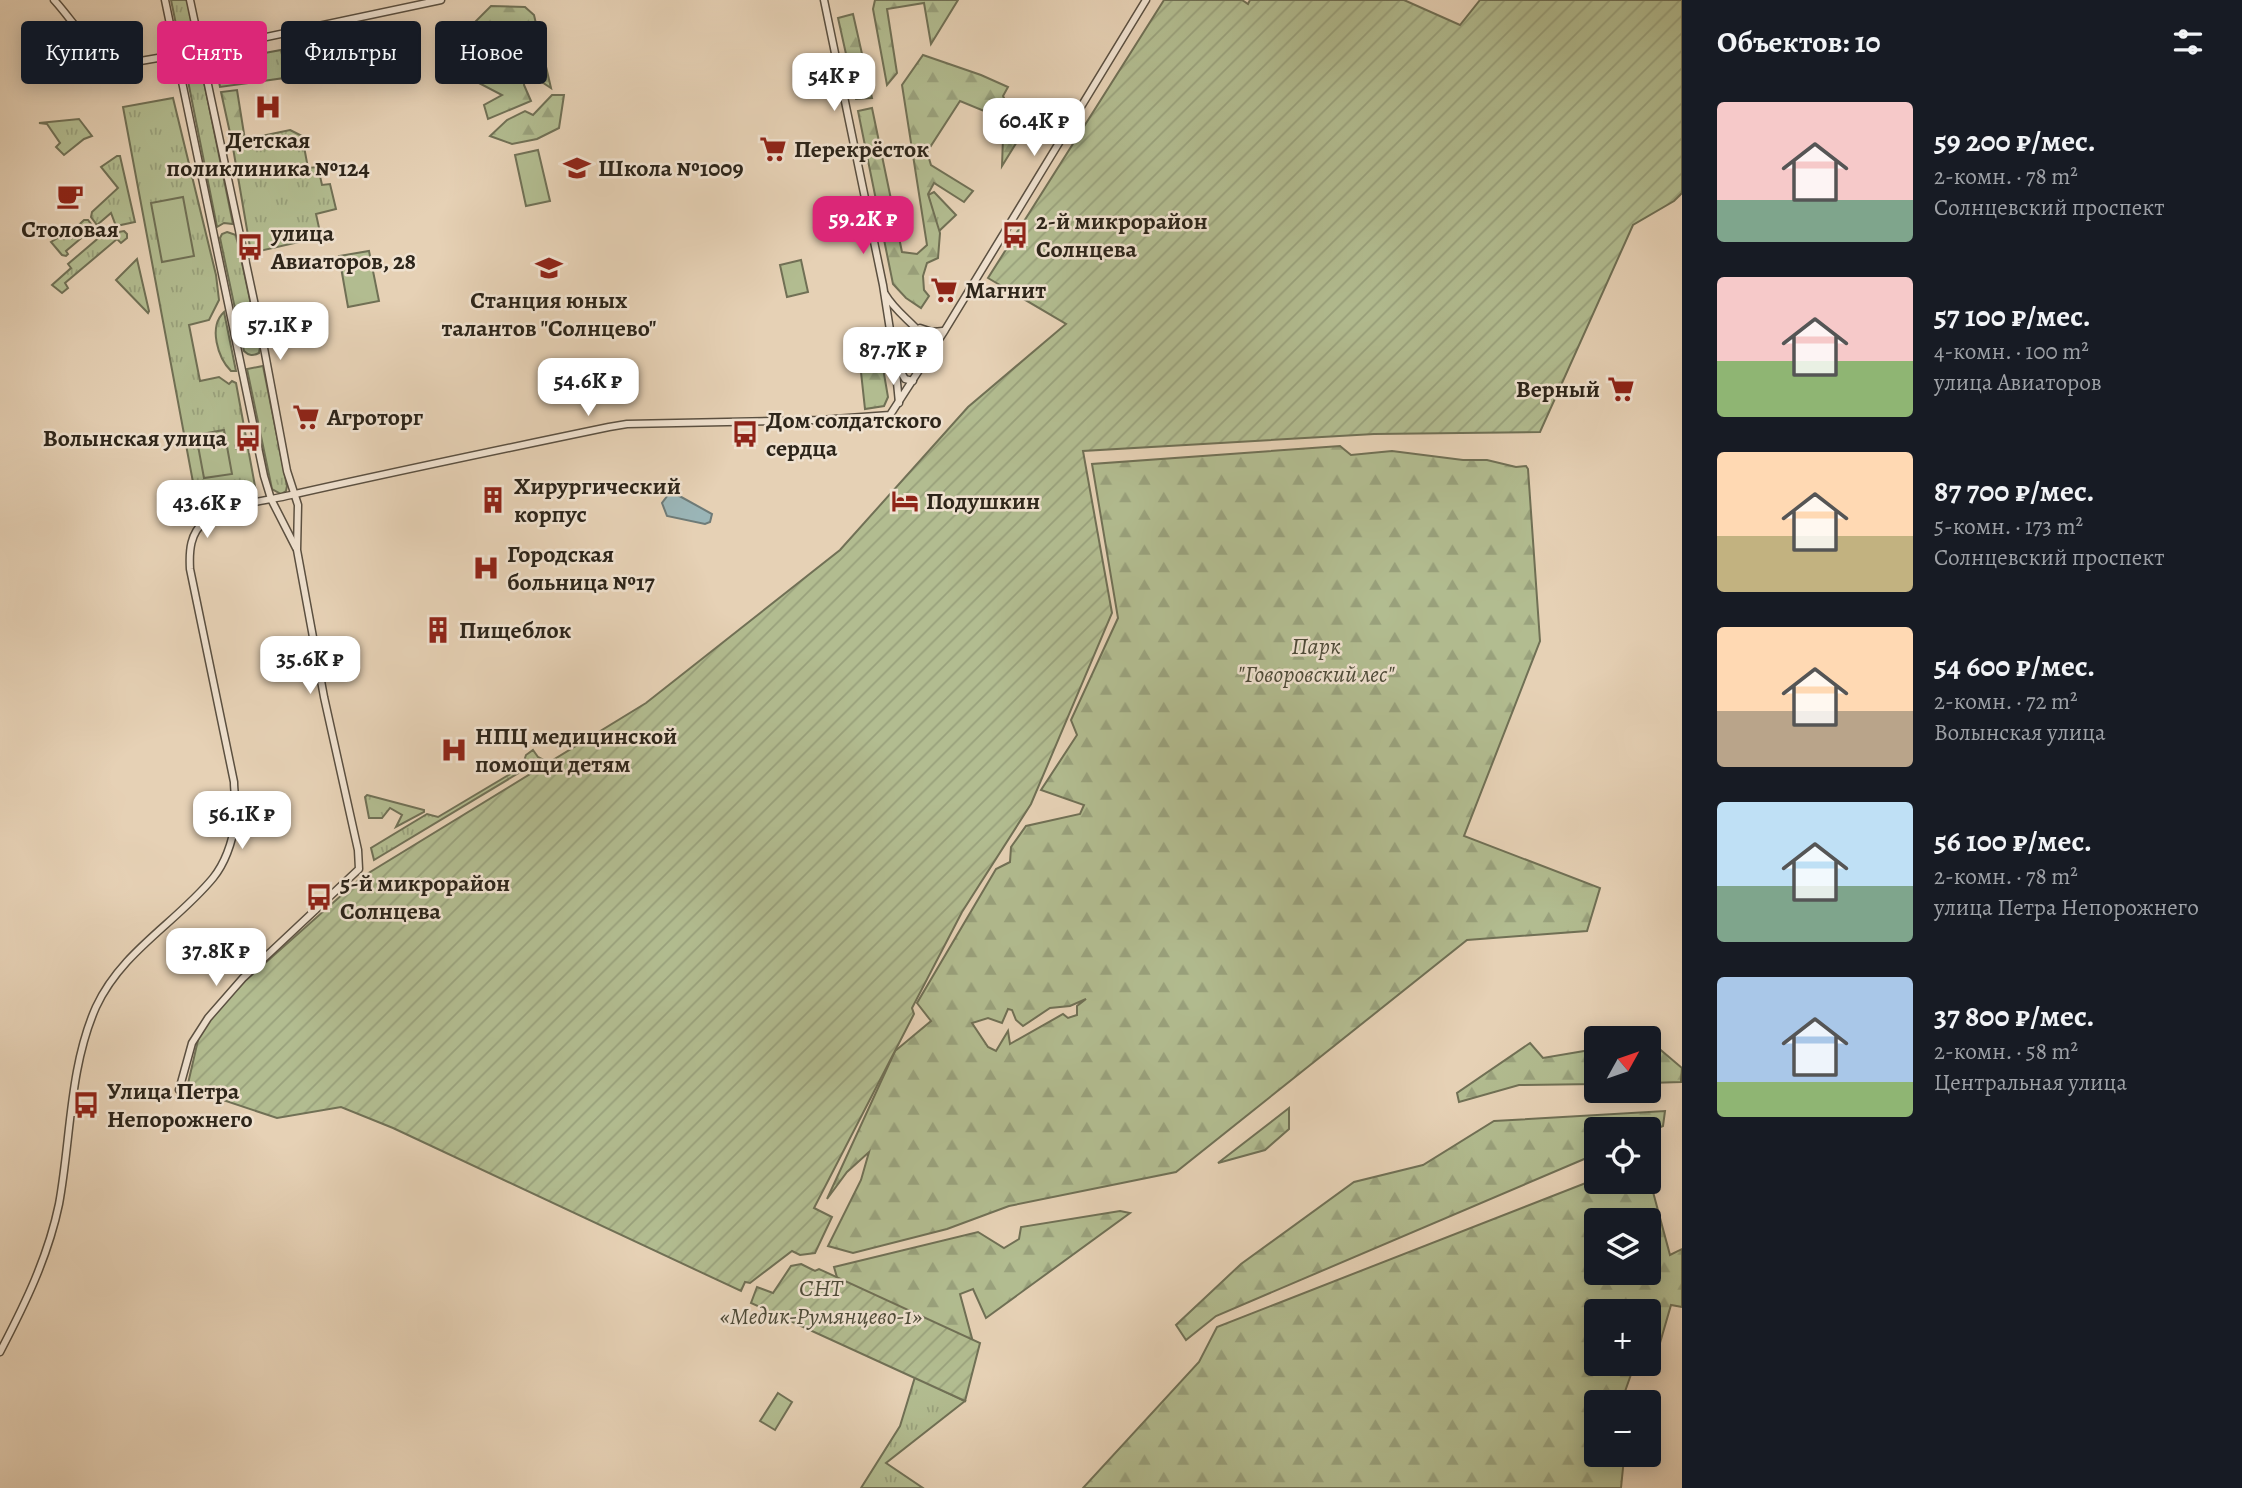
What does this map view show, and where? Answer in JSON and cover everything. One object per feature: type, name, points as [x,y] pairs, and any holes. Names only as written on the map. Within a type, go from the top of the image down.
[{"type":"street","points":[[54,0],[100,54],[112,62],[123,64],[157,59]]},
{"type":"street","points":[[165,0],[169,21]]},
{"type":"street","points":[[190,0],[195,21]]},
{"type":"street","points":[[267,37],[441,0]]},
{"type":"street","points":[[824,0],[883,285],[899,403]]},
{"type":"street","points":[[0,1352],[33,1287],[53,1227],[82,1046],[97,1005],[121,966],[215,876],[229,848],[236,817],[234,782],[193,582],[189,550],[200,527],[213,515],[271,499],[627,424],[887,416],[899,403],[945,331],[1146,0]]},
{"type":"street","points":[[182,84],[264,476],[271,499],[297,550]]},
{"type":"street","points":[[178,1090],[192,1043],[208,1018],[243,978],[359,869],[358,852],[324,697],[297,550],[298,505],[293,495],[208,84]]},
{"type":"street","points":[[883,285],[893,305],[919,328],[932,349]]},
{"type":"street","points":[[919,328],[937,333],[945,331]]},
{"type":"street","points":[[895,362],[905,379],[913,382]]},
{"type":"green space","points":[[171,0],[187,0],[192,21],[175,21]]},
{"type":"green space","points":[[875,0],[958,0],[931,44],[924,3],[887,9],[897,73],[887,85],[873,9]]},
{"type":"green space","points":[[1164,0],[1242,0],[1248,4],[1250,0],[1404,0],[1460,25],[1480,0],[1682,0],[1682,193],[1674,201],[1633,225],[1540,432],[1374,434],[1083,451],[1112,613],[1031,804],[962,912],[912,1008],[914,1014],[814,1208],[832,1217],[815,1253],[800,1255],[792,1251],[750,1283],[745,1282],[741,1291],[393,1128],[341,1107],[277,1118],[187,1088],[201,1027],[245,981],[362,877],[646,703],[840,550],[968,407],[1066,324],[988,278]]},
{"type":"green space","points":[[491,6],[525,7],[534,15],[535,21],[476,21]]},
{"type":"green space","points":[[853,14],[872,98],[856,99],[838,18]]},
{"type":"green space","points":[[281,50],[281,78],[267,80],[267,53]]},
{"type":"green space","points":[[923,55],[1008,87],[1003,96],[1012,115],[1032,101],[1039,106],[1002,166],[1003,138],[994,115],[960,101],[927,152],[931,165],[973,191],[964,202],[934,183],[928,194],[940,233],[938,258],[927,263],[923,276],[924,290],[929,296],[921,308],[906,298],[893,284],[858,111],[872,108],[902,252],[917,254],[927,245],[902,85]]},
{"type":"green space","points":[[189,84],[204,84],[233,224],[224,223],[217,227]]},
{"type":"green space","points":[[219,84],[241,84],[220,87]]},
{"type":"green space","points":[[481,84],[524,84],[531,101],[488,119],[484,105],[502,95]]},
{"type":"green space","points":[[237,90],[245,140],[232,142],[221,92]]},
{"type":"green space","points":[[552,95],[564,95],[559,128],[537,139],[512,144],[490,136],[507,120],[525,111],[533,115]]},
{"type":"green space","points":[[173,98],[216,275],[219,300],[209,320],[189,325],[200,381],[219,377],[229,384],[232,381],[236,383],[257,497],[198,509],[123,107]]},
{"type":"green space","points":[[79,119],[92,136],[64,155],[56,147],[60,143],[47,124],[39,123]]},
{"type":"green space","points":[[290,130],[302,136],[308,168],[318,167],[322,185],[330,184],[336,209],[316,214],[321,237],[251,253],[232,142]]},
{"type":"green space","points":[[538,150],[550,201],[526,206],[515,155]]},
{"type":"green space","points":[[120,156],[135,222],[116,226],[111,213],[97,225],[91,217],[92,212],[118,188],[101,167]]},
{"type":"green space","points":[[934,192],[956,215],[938,232],[928,195]]},
{"type":"green space","points":[[183,197],[194,256],[162,262],[151,203]]},
{"type":"green space","points":[[84,220],[88,220],[95,229],[66,251],[66,256],[62,255],[51,242],[61,236],[64,239]]},
{"type":"green space","points":[[124,231],[127,238],[121,243],[117,239],[65,283],[68,288],[62,293],[52,285],[71,268],[68,264],[102,235]]},
{"type":"green space","points":[[227,232],[236,235],[260,347],[259,353],[255,355],[244,351],[220,238]]},
{"type":"green space","points":[[369,251],[379,301],[348,307],[339,256]]},
{"type":"green space","points":[[137,259],[149,311],[148,313],[116,280]]},
{"type":"green space","points":[[801,260],[808,292],[787,297],[780,265]]},
{"type":"green space","points":[[224,312],[236,371],[231,371],[226,365],[217,342],[217,326]]},
{"type":"green space","points":[[263,366],[287,486],[286,491],[281,494],[272,489],[247,369]]},
{"type":"green space","points":[[883,368],[888,397],[884,406],[865,409],[861,372]]},
{"type":"green space","points":[[224,430],[232,474],[204,478],[196,435]]},
{"type":"green space","name":"Парк \"Говоровский лес\"","points":[[1340,446],[1351,455],[1392,451],[1463,460],[1487,460],[1516,467],[1526,466],[1540,641],[1464,836],[1600,888],[1587,931],[1467,940],[1176,1172],[1009,1206],[947,1229],[853,1253],[828,1246],[861,1180],[869,1152],[847,1172],[827,1199],[895,1051],[931,1021],[917,1003],[996,869],[1010,862],[1011,847],[1026,826],[1080,814],[1084,805],[1041,790],[1077,735],[1071,720],[1118,618],[1092,464]],"holes":[[[1086,999],[1077,1006],[1077,1015],[1068,1018],[1063,1014],[1010,1044],[1008,1031],[996,1051],[988,1047],[972,1023],[988,1018],[1002,1023],[1008,1009],[1012,1010],[1016,1020],[1023,1026],[1050,1008],[1070,1006]]]},
{"type":"green space","points":[[533,750],[542,759],[374,860],[371,848],[427,814],[438,817],[522,767],[526,755]]},
{"type":"green space","points":[[367,795],[424,812],[396,827],[402,815],[390,808],[382,818],[369,818],[365,797]]},
{"type":"green space","points":[[1530,1043],[1543,1058],[1584,1051],[1584,1084],[1519,1085],[1459,1102],[1457,1093]]},
{"type":"green space","points":[[1661,1050],[1682,1068],[1681,1082],[1661,1083]]},
{"type":"green space","points":[[1289,1108],[1289,1129],[1265,1150],[1218,1163]]},
{"type":"green space","points":[[1665,1111],[1661,1127],[1661,1117],[1584,1117],[1584,1159],[1216,1316],[1186,1340],[1176,1325],[1241,1264],[1354,1182],[1423,1165],[1494,1121]]},
{"type":"green space","points":[[1584,1184],[1584,1194],[1654,1194],[1657,1208],[1584,1208],[1584,1285],[1661,1285],[1661,1222],[1670,1255],[1682,1249],[1682,1307],[1671,1305],[1661,1340],[1661,1299],[1584,1299],[1584,1376],[1630,1376],[1626,1390],[1584,1390],[1584,1467],[1623,1467],[1621,1488],[1083,1488],[1199,1362],[1217,1327]]},
{"type":"green space","points":[[1120,1211],[1130,1213],[986,1318],[973,1289],[960,1294],[973,1342],[838,1281],[834,1267],[978,1232],[1004,1248],[1019,1239],[1021,1227]]},
{"type":"green space","name":"СНТ «Медик-Румянцево-1»","points":[[801,1264],[815,1271],[819,1269],[980,1343],[965,1401],[751,1303],[757,1287],[773,1293],[791,1266]]},
{"type":"green space","points":[[915,1377],[965,1401],[886,1463],[923,1488],[861,1488],[900,1426]]},
{"type":"green space","points":[[778,1393],[792,1402],[775,1430],[760,1421]]},
{"type":"water","points":[[674,493],[712,514],[710,522],[705,524],[667,516],[662,503],[668,495]]},
{"type":"place","name":"Детская поликлиника №124","points":[[268,107]]},
{"type":"place","name":"Перекрёсток","points":[[773,149]]},
{"type":"place","name":"Школа №1009","points":[[577,168]]},
{"type":"place","name":"Столовая","points":[[70,196]]},
{"type":"place","name":"2-й микрорайон Солнцева","points":[[1015,235]]},
{"type":"place","name":"улица Авиаторов, 28","points":[[250,247]]},
{"type":"place","name":"Станция юных талантов \"Солнцево\"","points":[[549,268]]},
{"type":"place","name":"Магнит","points":[[944,290]]},
{"type":"place","name":"Верный","points":[[1621,389]]},
{"type":"place","name":"Агроторг","points":[[306,417]]},
{"type":"place","name":"Дом солдатского сердца","points":[[745,434]]},
{"type":"place","name":"Волынская улица","points":[[248,438]]},
{"type":"place","name":"Хирургический корпус","points":[[493,500]]},
{"type":"place","name":"Подушкин","points":[[905,501]]},
{"type":"place","name":"Городская больница №17","points":[[486,568]]},
{"type":"place","name":"Пищеблок","points":[[438,630]]},
{"type":"place","name":"НПЦ медицинской помощи детям","points":[[454,750]]},
{"type":"place","name":"5-й микрорайон Солнцева","points":[[319,897]]},
{"type":"place","name":"Улица Петра Непорожнего","points":[[86,1105]]}]
